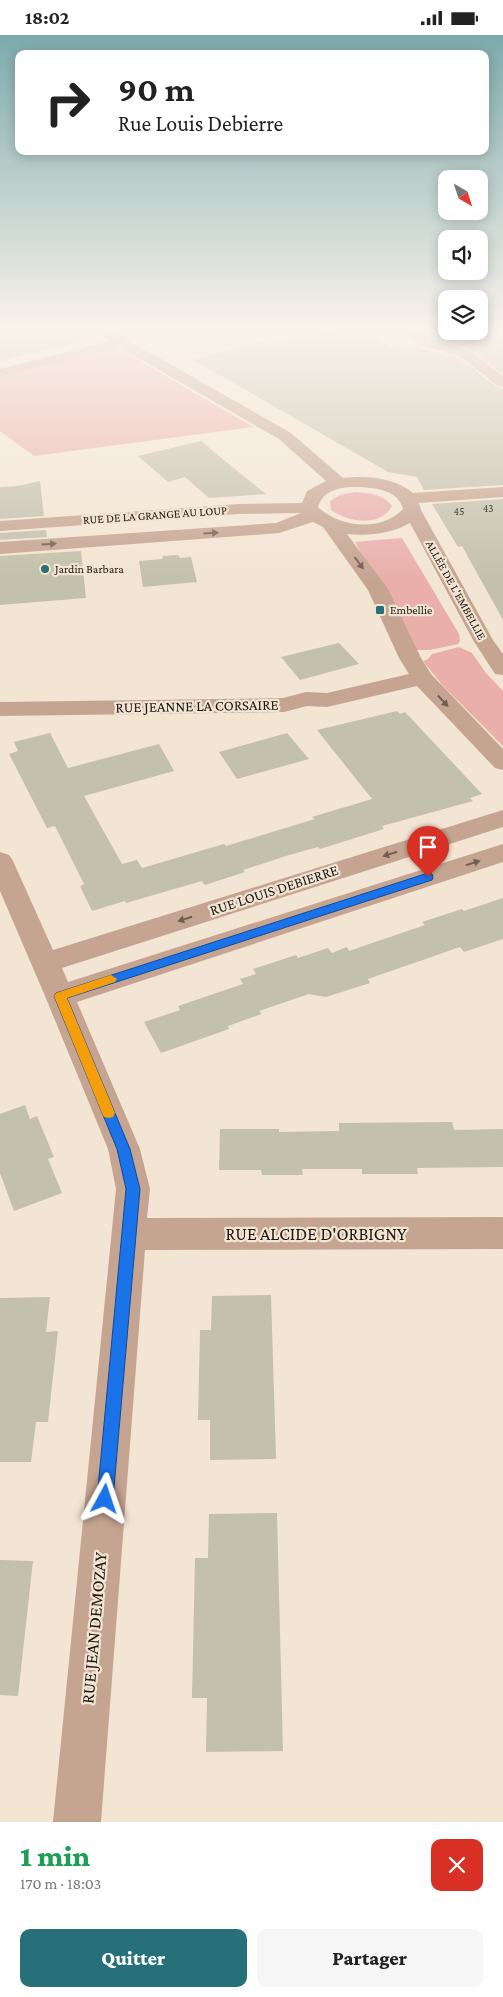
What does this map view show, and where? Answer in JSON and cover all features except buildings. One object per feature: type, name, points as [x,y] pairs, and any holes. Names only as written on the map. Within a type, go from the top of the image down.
[{"type":"street","points":[[244,413],[285,437],[340,483]]},
{"type":"street","points":[[503,492],[410,504],[397,490],[361,482],[340,483],[324,488],[313,495],[318,516],[378,589],[410,658],[422,678],[503,763]]},
{"type":"street","name":"RUE DE LA GRANGE AU LOUP","points":[[0,526],[240,509],[318,516],[346,529],[382,528],[402,521],[407,517],[410,504]]},
{"type":"street","name":"ALLÉE DE L'EMBELLIE","points":[[410,504],[499,658]]},
{"type":"street","points":[[0,548],[279,527],[318,516]]},
{"type":"street","name":"RUE JEANNE LA CORSAIRE","points":[[0,709],[284,705],[306,699],[327,700],[422,678]]},
{"type":"street","name":"RUE LOUIS DEBIERRE","points":[[45,963],[503,818]]},
{"type":"street","points":[[60,996],[503,853]]},
{"type":"street","name":"RUE JEAN DEMOZAY","points":[[0,861],[60,996],[124,1149],[133,1189],[77,1822]]},
{"type":"street","name":"RUE ALCIDE D'ORBIGNY","points":[[128,1234],[503,1233]]},
{"type":"shaded area","points":[[0,413],[230,413],[253,427],[34,456],[0,431]]},
{"type":"shaded area","points":[[355,492],[380,497],[392,506],[380,518],[363,521],[346,518],[331,510],[330,501],[340,495]]},
{"type":"shaded area","points":[[402,538],[459,634],[460,641],[458,644],[430,650],[416,650],[355,542]]},
{"type":"shaded area","points":[[459,647],[472,653],[486,673],[503,691],[503,746],[443,686],[423,661],[432,654]]},
{"type":"slow traffic","points":[[109,1113],[60,996],[111,979]]},
{"type":"place","name":"Jardin Barbara","points":[[45,569]]},
{"type":"place","name":"Embellie","points":[[380,610]]},
{"type":"route","points":[[105,1499],[133,1189],[124,1149],[60,996],[428,877]]}]
